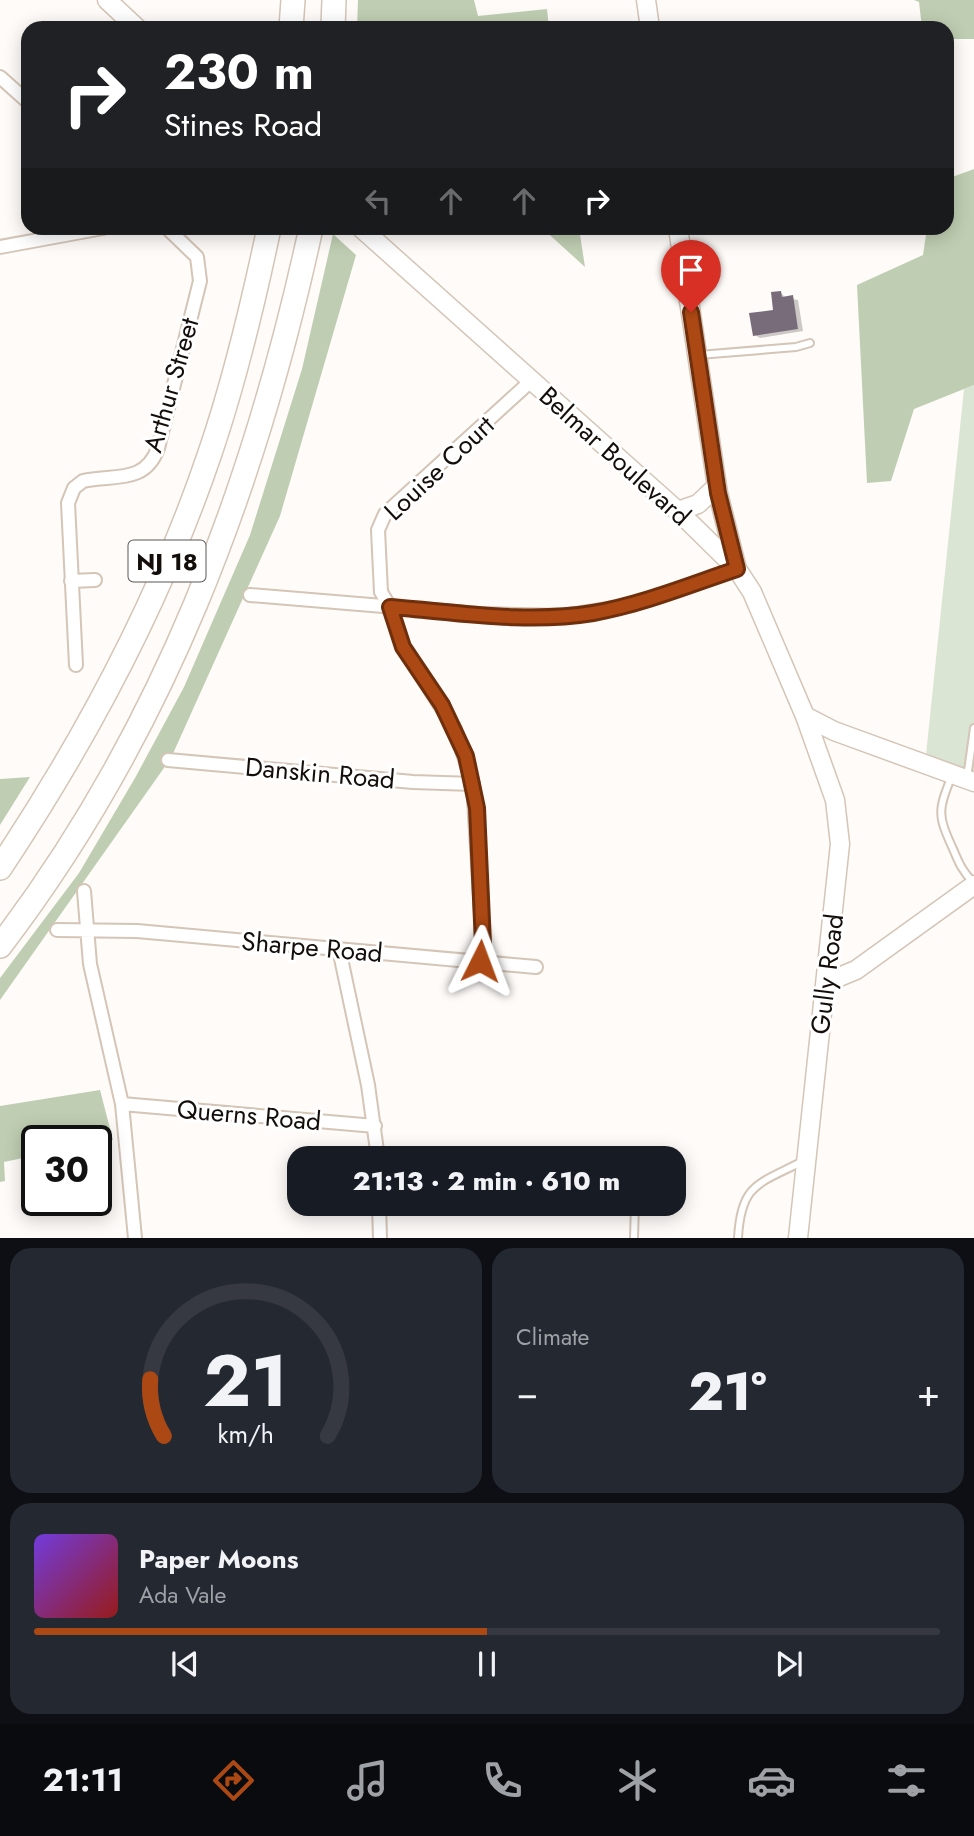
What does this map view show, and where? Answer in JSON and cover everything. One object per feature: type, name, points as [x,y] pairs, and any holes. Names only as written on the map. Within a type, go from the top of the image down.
[{"type":"highway","points":[[292,21],[293,0]]},
{"type":"highway","points":[[333,21],[334,0]]},
{"type":"highway","name":"NJ 18","points":[[0,868],[74,752],[106,694],[193,500],[236,370],[267,235]]},
{"type":"highway","name":"NJ 18","points":[[0,946],[69,846],[117,767],[200,595],[246,476],[271,395],[309,235]]},
{"type":"street","points":[[107,0],[130,21]]},
{"type":"street","points":[[646,0],[649,21]]},
{"type":"street","points":[[0,77],[21,96]]},
{"type":"street","points":[[1,245],[61,235]]},
{"type":"street","name":"Arthur Street","points":[[76,665],[68,503],[74,488],[88,480],[123,478],[138,473],[151,462],[158,448],[201,270],[197,257],[174,235]]},
{"type":"street","name":"Belmar Boulevard","points":[[369,235],[678,511],[737,569],[752,592],[806,716]]},
{"type":"street","points":[[250,595],[479,614],[563,616],[633,605],[737,569],[717,486],[679,235]]},
{"type":"street","name":"Louise Court","points":[[480,961],[482,931],[473,784],[455,729],[403,647],[390,607],[381,592],[378,530],[381,518],[531,380]]},
{"type":"street","points":[[678,511],[698,504],[717,486]]},
{"type":"street","points":[[71,581],[95,580]]},
{"type":"street","points":[[806,716],[834,731],[964,779]]},
{"type":"street","name":"Gully Road","points":[[798,1237],[840,859],[840,828],[828,773],[806,716]]},
{"type":"street","name":"Danskin Road","points":[[168,760],[412,782],[473,784]]},
{"type":"street","points":[[827,982],[856,970],[974,884]]},
{"type":"street","points":[[84,891],[90,964],[122,1104],[135,1237]]},
{"type":"street","name":"Sharpe Road","points":[[57,930],[137,931],[536,967]]},
{"type":"street","points":[[339,949],[377,1146]]},
{"type":"street","name":"Querns Road","points":[[122,1104],[375,1126]]},
{"type":"street","points":[[379,1216],[380,1237]]},
{"type":"lane","points":[[697,355],[796,347],[810,342]]},
{"type":"lane","points":[[974,727],[964,779],[940,804],[941,827],[960,869],[974,884]]},
{"type":"lane","points":[[738,1237],[739,1210],[745,1196],[758,1184],[807,1159]]},
{"type":"lane","points":[[634,1237],[635,1216]]},
{"type":"green space","points":[[358,0],[474,0],[478,16],[547,9],[548,21],[357,21]]},
{"type":"green space","points":[[914,0],[974,0],[974,39],[954,39],[954,21],[921,21],[919,2]]},
{"type":"green space","points":[[974,169],[974,385],[914,409],[891,481],[867,483],[857,285],[923,255],[926,235],[954,235],[954,176]]},
{"type":"green space","points":[[334,235],[356,255],[280,516],[171,758],[0,1000],[0,978],[79,873],[184,687],[250,535],[302,369]]},
{"type":"green space","points":[[550,235],[580,235],[585,267]]},
{"type":"green space","points":[[974,385],[974,773],[926,755],[964,389]]},
{"type":"green space","points":[[30,777],[0,825],[0,779]]},
{"type":"green space","points":[[100,1090],[109,1125],[21,1125],[21,1158],[4,1162],[5,1181],[0,1182],[0,1106]]},
{"type":"building","points":[[781,291],[782,297],[793,295],[798,329],[753,336],[749,313],[773,310],[771,292]]},
{"type":"route","points":[[480,961],[483,944],[477,808],[466,756],[442,705],[403,647],[390,607],[529,617],[591,613],[633,605],[737,569],[718,493],[691,312]]}]
